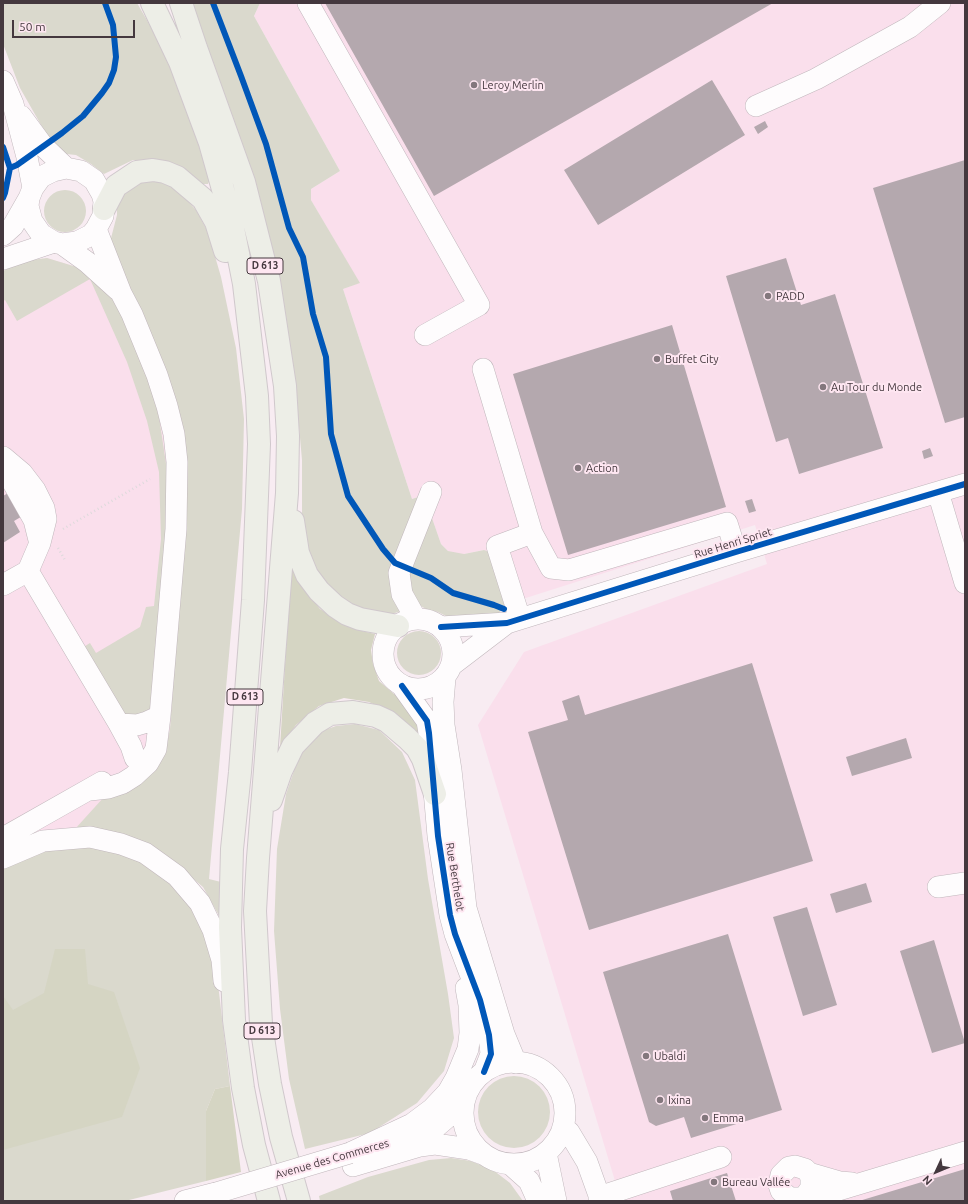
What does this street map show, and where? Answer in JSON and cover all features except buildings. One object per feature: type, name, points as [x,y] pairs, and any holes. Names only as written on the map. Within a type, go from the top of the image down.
[{"type":"main road","name":"D 613","points":[[152,3],[180,62],[210,143],[231,218],[244,284],[254,375],[259,444],[253,600],[240,772],[232,849],[230,927],[234,1020],[243,1088],[254,1145],[269,1201]]},
{"type":"main road","name":"D 613","points":[[181,3],[244,182],[269,281],[285,386],[288,436],[288,493],[255,911],[261,1024],[270,1084],[281,1137],[299,1201]]},
{"type":"main road","points":[[104,209],[116,186],[137,172],[153,170],[165,172],[177,177],[203,199],[216,222],[239,299],[254,375]]},
{"type":"main road","points":[[288,493],[296,533],[298,553],[307,575],[319,591],[335,606],[347,614],[360,619],[407,622]]},
{"type":"main road","points":[[258,858],[272,796],[281,771],[293,746],[315,723],[330,714],[353,712],[376,716],[387,721],[417,748],[423,759],[435,794]]},
{"type":"street","points":[[308,3],[480,305],[425,335]]},
{"type":"street","points":[[756,106],[816,79],[903,31],[940,3]]},
{"type":"street","points":[[3,81],[13,104],[27,157],[31,193],[28,206],[32,221],[41,234],[87,262],[121,293]]},
{"type":"street","points":[[13,104],[43,146],[66,168]]},
{"type":"street","points":[[3,235],[13,226],[41,177],[53,171],[66,168],[81,171],[94,180],[102,194],[104,209],[103,216],[96,229],[84,239],[77,242],[58,243],[3,259]]},
{"type":"street","points":[[90,790],[108,788],[134,776],[148,763],[156,749],[176,529],[177,462],[174,434],[163,394],[145,345],[121,293],[96,229]]},
{"type":"street","points":[[483,369],[532,533],[551,568],[569,570],[727,524],[736,552]]},
{"type":"street","points":[[3,457],[22,473],[35,490],[44,508],[46,520],[40,543],[28,571],[3,585]]},
{"type":"street","points":[[3,468],[8,474],[34,520],[40,543]]},
{"type":"street","points":[[3,479],[40,543]]},
{"type":"street","name":"Rue Henri Spriet","points":[[514,621],[736,552],[965,484]]},
{"type":"street","points":[[3,489],[24,526],[40,543]]},
{"type":"street","points":[[407,622],[399,573],[431,492]]},
{"type":"street","points":[[938,492],[965,583]]},
{"type":"street","points":[[514,621],[497,546],[532,533]]},
{"type":"street","points":[[28,571],[119,724],[134,758]]},
{"type":"street","points":[[449,671],[454,654],[448,635],[441,627],[433,622],[425,620],[407,622],[391,632],[384,648],[383,657],[389,674],[402,686],[420,690],[438,684],[449,671],[514,621]]},
{"type":"street","points":[[441,627],[514,621]]},
{"type":"street","name":"Rue Berthelot","points":[[449,671],[443,702],[444,725],[451,770],[466,908],[504,1034],[516,1062]]},
{"type":"street","name":"Rue Berthelot","points":[[402,686],[427,721],[438,836],[450,915],[455,934],[480,1000],[489,1035],[491,1054],[484,1072]]},
{"type":"street","points":[[119,724],[137,725],[160,716]]},
{"type":"street","points":[[3,838],[90,790],[122,769],[134,758],[149,738],[160,716]]},
{"type":"street","points":[[3,858],[43,841],[90,837],[121,844],[145,853],[177,876],[200,903],[213,930],[222,960],[226,997],[234,1020]]},
{"type":"street","points":[[938,887],[965,883]]},
{"type":"street","points":[[351,1159],[412,1124],[436,1105],[448,1092],[456,1078],[468,1049],[470,1033],[469,1005],[455,934]]},
{"type":"street","points":[[516,1062],[541,1070],[551,1079],[561,1093],[565,1110],[563,1127],[557,1141],[546,1153],[523,1163],[510,1164],[496,1161],[483,1154],[476,1146],[465,1128],[463,1107],[466,1096],[473,1083],[484,1072],[499,1065],[516,1062]]},
{"type":"street","name":"Avenue des Commerces","points":[[240,1201],[435,1128],[456,1110],[466,1096]]},
{"type":"street","points":[[563,1127],[568,1132],[587,1162],[600,1199],[644,1192],[721,1157]]},
{"type":"street","name":"Avenue des Commerces","points":[[185,1201],[351,1159],[420,1146],[435,1144],[469,1149],[483,1154]]},
{"type":"street","points":[[802,1191],[832,1192],[965,1152]]},
{"type":"street","points":[[546,1153],[556,1201]]},
{"type":"street","points":[[510,1164],[529,1182],[538,1201]]},
{"type":"path","points":[[40,543],[150,479]]},
{"type":"shaded area","points":[[3,3],[137,3],[162,46],[185,104],[211,177],[208,184],[202,184],[166,162],[133,160],[104,174],[76,155],[57,153],[20,88],[3,44]]},
{"type":"shaded area","points":[[191,3],[260,3],[254,16],[340,171],[311,189],[311,200],[360,283],[343,289],[412,499],[424,495],[441,544],[448,551],[464,554],[484,550],[490,552],[507,604],[499,613],[458,622],[419,605],[395,613],[379,614],[352,606],[336,595],[312,567],[302,516],[302,460],[295,382]]},
{"type":"shaded area","points":[[260,3],[965,3],[965,1201],[621,1201],[478,725],[524,652],[767,564],[755,525],[507,604],[484,550],[457,554],[448,551],[441,544],[424,495],[412,499],[343,289],[359,283],[311,200],[311,189],[340,171],[254,16]]},
{"type":"shaded area","points":[[146,179],[164,183],[179,191],[196,210],[208,232],[221,277],[236,348],[244,419],[242,509],[209,879],[221,882],[222,921],[203,887],[185,872],[75,829],[104,797],[165,752],[170,729],[183,544],[182,432],[110,242],[117,215],[117,202],[121,192]]},
{"type":"shaded area","points":[[61,190],[69,190],[77,193],[83,199],[86,211],[83,223],[77,229],[69,232],[61,232],[53,229],[47,223],[44,215],[44,207],[47,199],[53,193]]},
{"type":"shaded area","points":[[47,258],[90,271],[182,432],[183,544],[170,729],[165,752],[75,829],[3,866],[3,271]]},
{"type":"shaded area","points":[[47,258],[90,271],[113,299],[132,337],[151,385],[159,417],[167,470],[166,537],[150,710],[144,718],[121,715],[82,648],[90,643],[96,653],[140,627],[146,607],[154,606],[161,539],[159,472],[147,421],[127,362],[90,279],[17,321],[5,300],[3,301],[3,271],[23,261]]},
{"type":"shaded area","points":[[415,631],[423,631],[435,637],[441,649],[441,657],[435,669],[423,675],[415,675],[403,669],[397,657],[397,649],[403,637]]},
{"type":"shaded area","points":[[355,724],[379,730],[402,752],[415,780],[428,879],[454,1038],[444,1071],[417,1103],[370,1133],[305,1149],[289,1079],[280,1009],[274,931],[277,849],[286,794],[298,759],[316,733],[336,726]]},
{"type":"shaded area","points":[[83,843],[148,860],[193,905],[214,950],[230,1086],[215,1089],[206,1111],[206,1181],[125,1201],[3,1201],[3,866],[36,849]]},
{"type":"shaded area","points":[[514,1076],[534,1082],[544,1092],[550,1112],[544,1132],[534,1142],[514,1148],[494,1142],[484,1132],[478,1112],[484,1092],[494,1082]]},
{"type":"shaded area","points":[[451,1158],[471,1161],[493,1170],[510,1183],[523,1201],[320,1201],[319,1196],[368,1177],[429,1160]]},
{"type":"green space","points":[[291,565],[302,585],[320,609],[341,622],[358,630],[375,634],[371,650],[373,664],[379,681],[409,707],[417,722],[422,743],[394,714],[369,702],[344,698],[319,706],[296,725],[280,748]]},
{"type":"green space","points":[[55,949],[85,949],[88,984],[114,992],[140,1068],[122,1117],[3,1150],[3,996],[13,1010],[44,993]]},
{"type":"green space","points":[[230,1086],[241,1172],[206,1181],[206,1111],[215,1089]]},
{"type":"cycle path","points":[[10,168],[17,165],[62,133],[83,116],[109,83],[114,70],[116,57],[113,25],[105,3]]},
{"type":"cycle path","points":[[213,3],[266,144],[289,228],[303,257],[313,314],[326,357],[331,434],[348,496],[383,549],[395,563],[431,578],[453,593],[504,609]]},
{"type":"cycle path","points":[[3,147],[10,168],[3,198]]},
{"type":"cycle path","points":[[441,627],[507,623],[736,552],[965,484]]},
{"type":"cycle path","points":[[402,686],[427,721],[438,836],[450,915],[455,934],[480,1000],[489,1035],[491,1054],[484,1072]]},
{"type":"place","name":"Leroy Merlin","points":[[474,85]]},
{"type":"place","name":"PADD","points":[[768,296]]},
{"type":"place","name":"Buffet City","points":[[657,359]]},
{"type":"place","name":"Au Tour du Monde","points":[[823,387]]},
{"type":"place","name":"Action","points":[[578,468]]},
{"type":"place","name":"Ubaldi","points":[[646,1056]]},
{"type":"place","name":"Ixina","points":[[660,1100]]},
{"type":"place","name":"Emma","points":[[705,1118]]},
{"type":"place","name":"Bureau Vallée","points":[[714,1182]]}]
